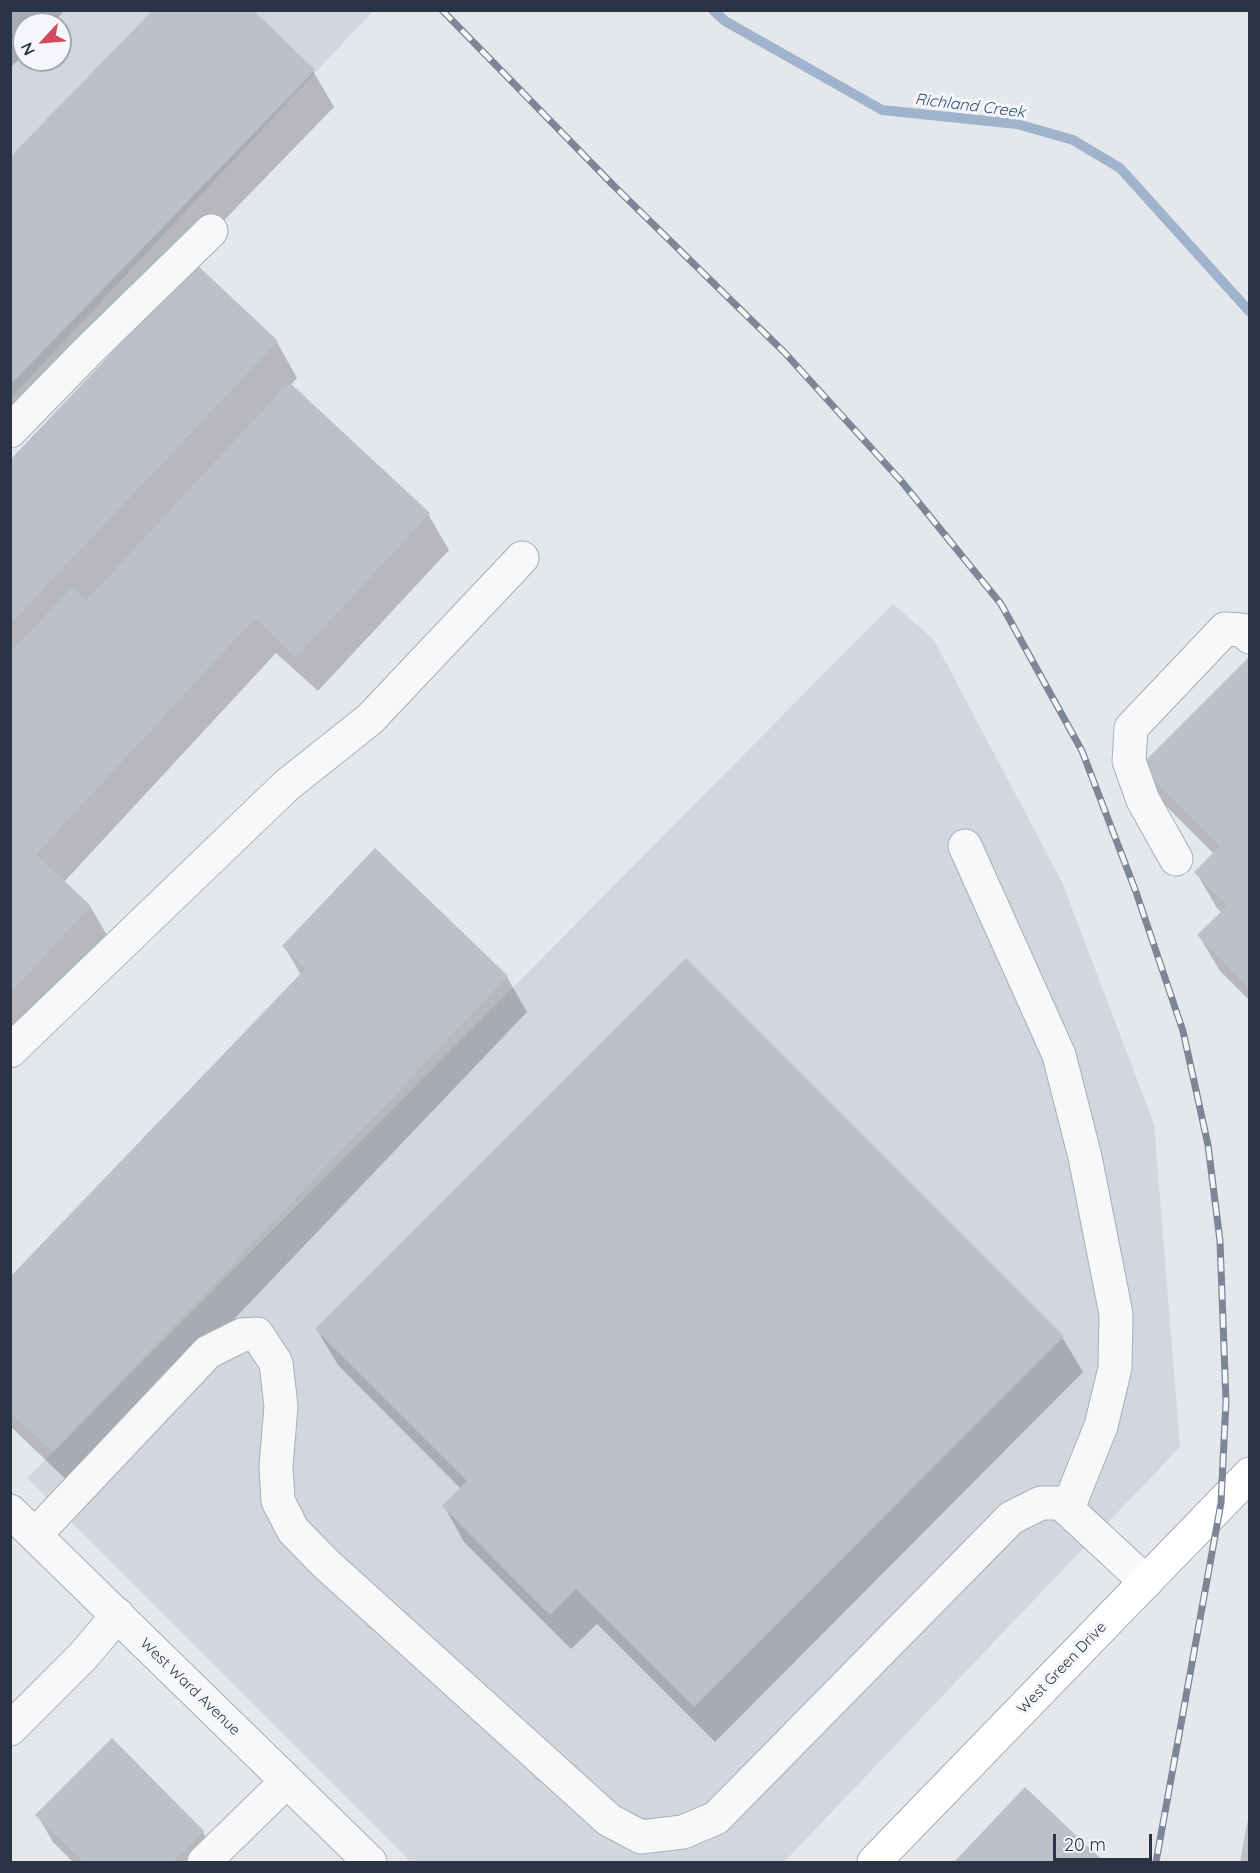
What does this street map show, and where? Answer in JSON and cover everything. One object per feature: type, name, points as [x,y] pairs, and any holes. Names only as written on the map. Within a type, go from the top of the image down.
[{"type":"main road","name":"West Green Drive","points":[[874,1863],[1250,1474]]},
{"type":"street","points":[[10,431],[211,231]]},
{"type":"street","points":[[10,1051],[286,785],[370,718],[522,558]]},
{"type":"street","points":[[1176,859],[1139,791],[1129,761],[1131,728],[1225,629],[1242,630],[1250,637]]},
{"type":"street","points":[[965,846],[1059,1055],[1085,1157],[1116,1314],[1115,1368],[1101,1426],[1068,1508]]},
{"type":"street","points":[[35,1535],[208,1352],[242,1335],[257,1334],[276,1363],[281,1406],[276,1466],[278,1501],[293,1530],[325,1563],[609,1820],[641,1838],[683,1832],[716,1818],[1011,1518],[1041,1503],[1061,1503],[1146,1582]]},
{"type":"street","name":"West Ward Avenue","points":[[10,1511],[370,1863]]},
{"type":"street","points":[[10,1729],[83,1656],[117,1615]]},
{"type":"street","points":[[204,1863],[287,1781]]},
{"type":"shaded area","points":[[11,11],[373,11],[11,398]]},
{"type":"shaded area","points":[[893,604],[934,640],[1062,882],[1154,1124],[1180,1447],[784,1862],[411,1862],[27,1478]]},
{"type":"building","points":[[153,10],[253,10],[315,70],[10,385],[10,157]]},
{"type":"building","points":[[196,264],[278,341],[10,624],[10,460]]},
{"type":"building","points":[[289,382],[430,513],[296,657],[255,618],[36,854],[91,906],[10,993],[10,653],[72,587],[86,601]]},
{"type":"building","points":[[1250,656],[1250,988],[1197,935],[1227,906],[1194,872],[1220,846],[1140,766]]},
{"type":"building","points":[[375,848],[508,976],[53,1452],[10,1412],[10,1277],[305,969],[282,946]]},
{"type":"building","points":[[686,958],[1064,1336],[694,1707],[576,1589],[550,1615],[442,1506],[467,1481],[315,1329]]},
{"type":"building","points":[[112,1738],[204,1831],[173,1862],[83,1862],[35,1815]]},
{"type":"building","points":[[1025,1787],[1101,1859],[1100,1862],[954,1862]]},
{"type":"building","points":[[1248,1819],[1250,1862],[1240,1862]]},
{"type":"waterway","name":"Richland Creek","points":[[713,10],[725,21],[882,110],[1017,124],[1073,140],[1120,168],[1250,312]]},
{"type":"railway","points":[[442,10],[612,184],[785,353],[902,482],[1001,604],[1082,751],[1136,892],[1183,1031],[1208,1145],[1220,1241],[1226,1401],[1221,1503],[1156,1862]]}]
